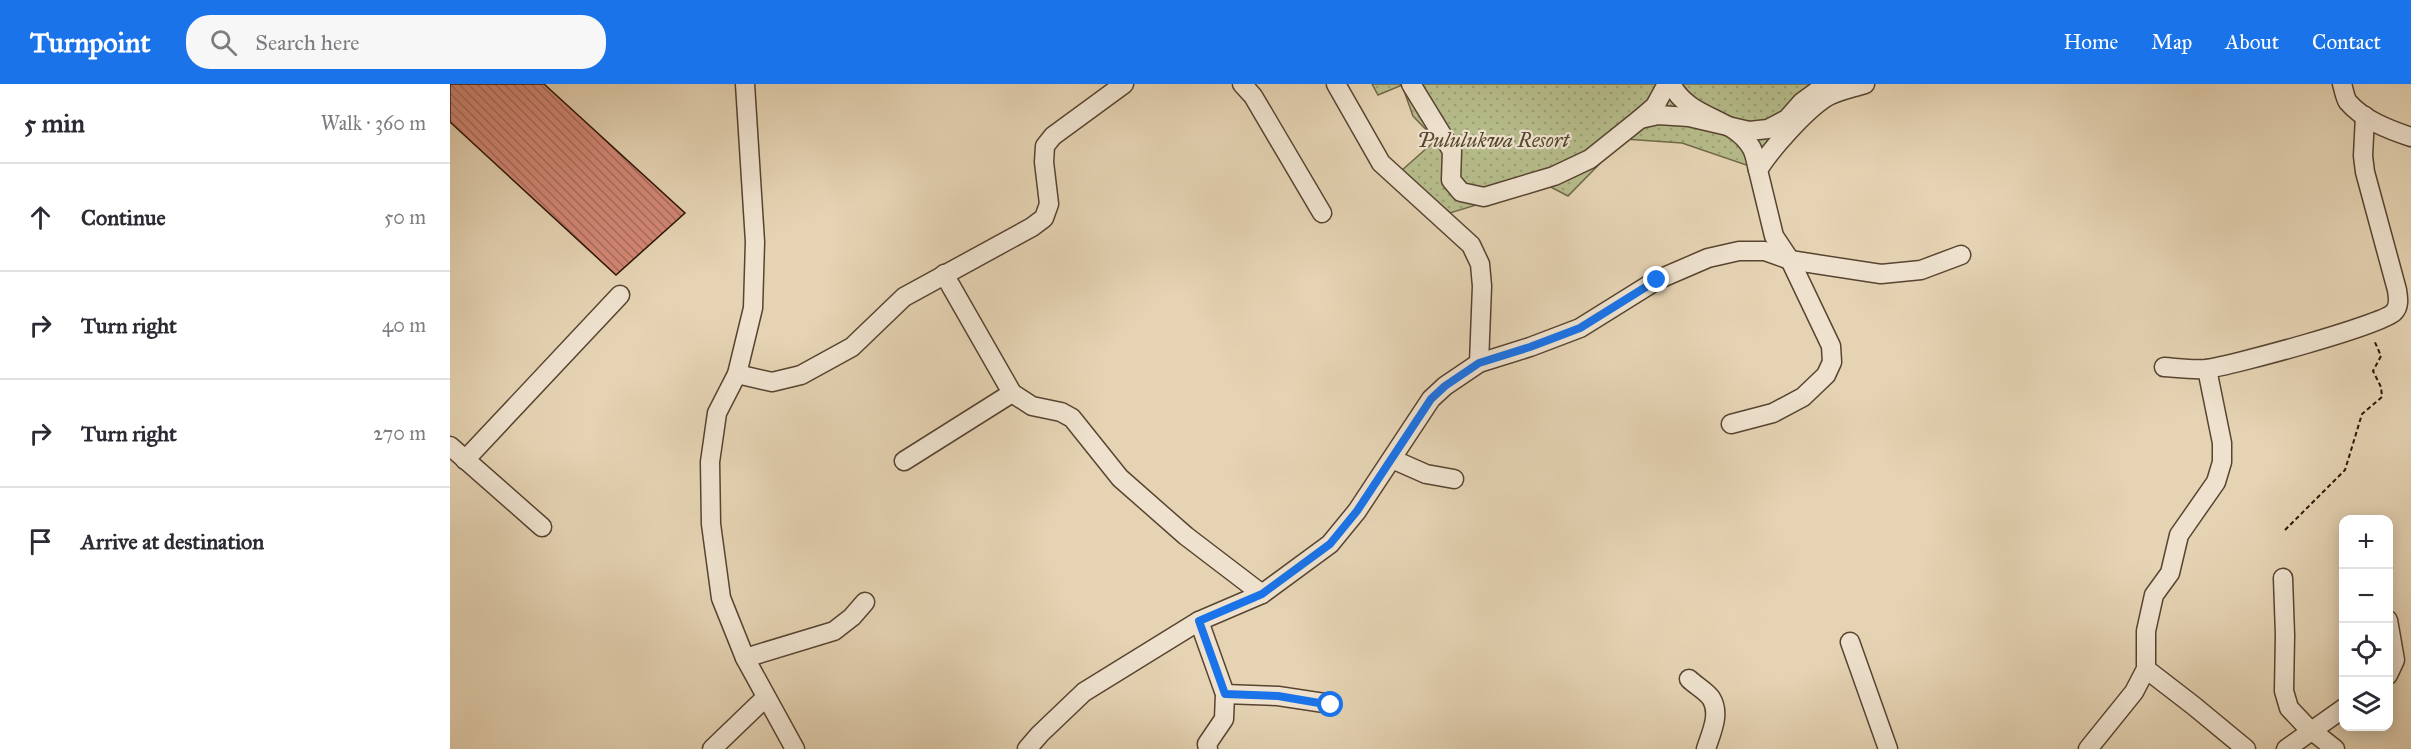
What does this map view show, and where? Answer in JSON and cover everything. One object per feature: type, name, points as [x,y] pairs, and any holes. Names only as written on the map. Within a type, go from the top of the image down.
[{"type":"street","points":[[745,84],[755,242],[753,308],[736,374],[717,413],[710,462],[711,524],[721,598],[745,658],[795,749]]},
{"type":"street","points":[[736,374],[772,382],[801,375],[852,347],[904,297],[1032,227],[1044,218],[1049,204],[1044,162],[1045,146],[1053,135],[1124,84]]},
{"type":"street","points":[[1242,84],[1253,96],[1322,213]]},
{"type":"street","points":[[1336,84],[1381,163],[1471,244],[1479,264],[1482,286],[1479,363]]},
{"type":"street","points":[[1411,84],[1452,151],[1451,180],[1461,192],[1484,197],[1554,176],[1590,159],[1655,106],[1669,84],[1684,102],[1705,116],[1729,126],[1751,148],[1774,236],[1790,260],[1831,346],[1832,362],[1826,375],[1803,398],[1773,413],[1731,424]]},
{"type":"street","points":[[1640,119],[1658,115],[1689,117],[1749,131],[1768,129],[1787,119],[1803,102],[1831,84]]},
{"type":"street","points":[[1758,170],[1765,159],[1826,97],[1865,84]]},
{"type":"street","points":[[2342,84],[2347,101],[2364,116],[2389,130],[2411,137]]},
{"type":"street","points":[[2164,367],[2207,369],[2285,349],[2367,324],[2395,311],[2399,301],[2365,172],[2364,116]]},
{"type":"street","points":[[1028,749],[1040,734],[1084,692],[1199,621],[1262,594],[1330,544],[1357,511],[1431,399],[1445,386],[1479,363],[1580,328],[1657,280],[1707,258],[1739,251],[1765,251],[1790,260],[1881,274],[1922,270],[1961,255]]},
{"type":"street","points":[[944,274],[1012,393],[1032,406],[1061,412],[1072,418],[1120,478],[1186,536],[1262,594]]},
{"type":"street","points":[[465,460],[620,295]]},
{"type":"street","points":[[2088,749],[2134,692],[2145,669],[2146,632],[2154,596],[2170,573],[2179,535],[2216,482],[2222,462],[2222,443],[2218,413],[2207,369]]},
{"type":"street","points":[[904,461],[1012,393]]},
{"type":"street","points":[[450,446],[542,527]]},
{"type":"street","points":[[1392,459],[1426,474],[1454,479]]},
{"type":"street","points":[[2283,578],[2284,691],[2289,708],[2297,718],[2335,749]]},
{"type":"street","points":[[745,658],[834,632],[865,602]]},
{"type":"street","points":[[1199,621],[1225,694],[1224,719],[1207,744],[1209,749]]},
{"type":"street","points":[[1850,642],[1888,749]]},
{"type":"street","points":[[2393,649],[2395,660],[2393,664]]},
{"type":"street","points":[[2145,669],[2246,749]]},
{"type":"street","points":[[1689,679],[1710,696],[1714,705],[1716,716],[1706,749]]},
{"type":"street","points":[[1225,694],[1278,696],[1331,705]]},
{"type":"street","points":[[712,749],[765,698]]},
{"type":"street","points":[[2286,749],[2339,711]]},
{"type":"path","points":[[2284,530],[2345,470],[2362,414],[2382,396],[2381,387],[2373,371],[2381,356],[2367,324]]},
{"type":"green space","name":"Pululukwa Resort","points":[[1372,84],[1846,84],[1752,167],[1682,143],[1624,139],[1568,196],[1545,184],[1450,213],[1401,171],[1436,140],[1413,116],[1402,85],[1378,95]]},
{"type":"building","points":[[450,84],[544,84],[685,213],[616,275],[450,122]]},
{"type":"route","points":[[1331,705],[1278,696],[1225,694],[1199,621],[1262,594],[1295,572],[1330,544],[1357,511],[1431,399],[1445,386],[1479,363],[1580,328],[1657,280]]}]
